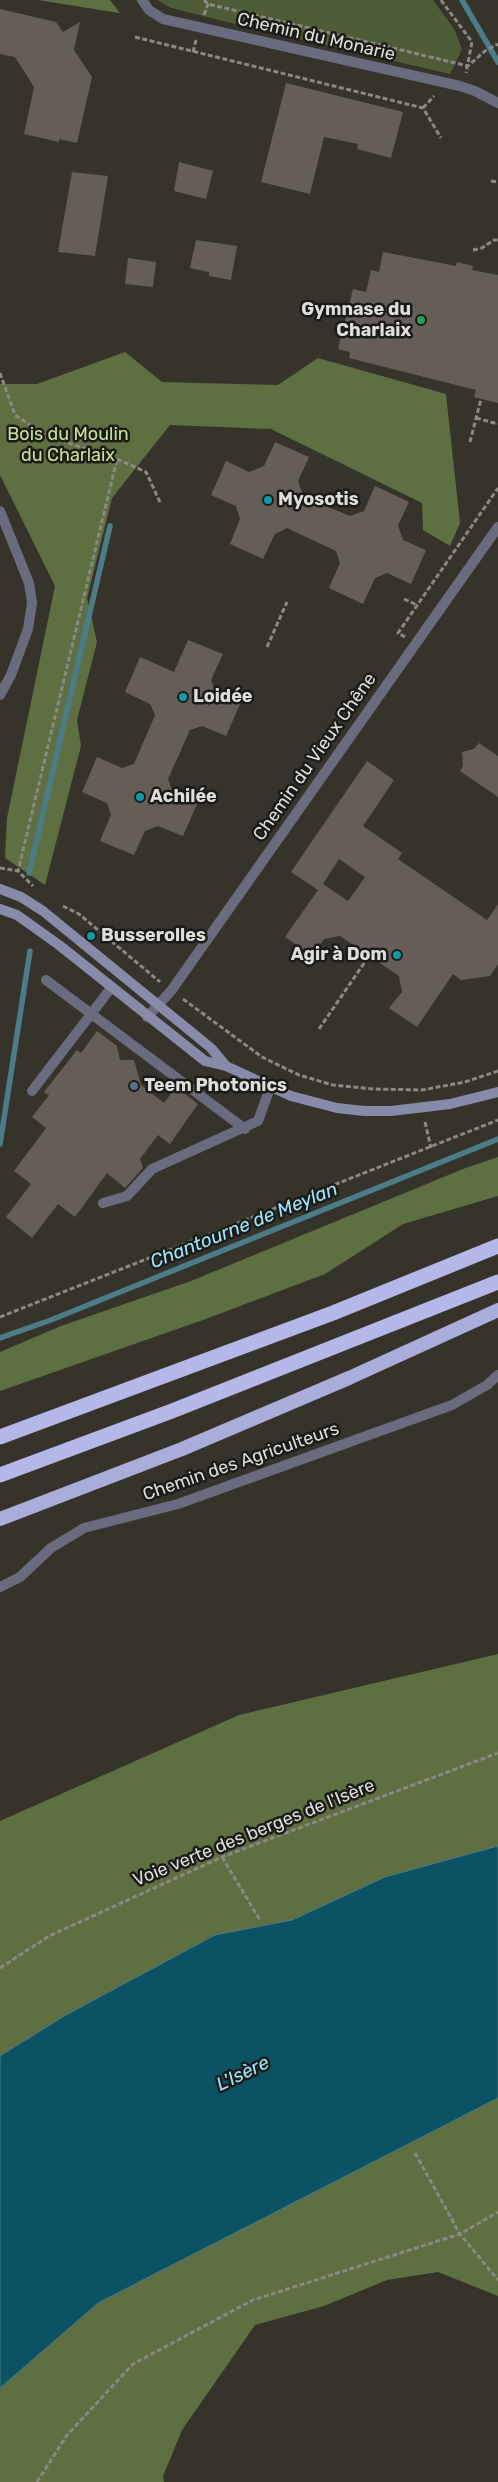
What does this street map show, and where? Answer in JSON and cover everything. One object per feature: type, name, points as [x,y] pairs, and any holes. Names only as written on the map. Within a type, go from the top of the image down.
[{"type":"highway","points":[[0,1437],[333,1313],[498,1246]]},
{"type":"highway","points":[[0,1475],[172,1411],[498,1282]]},
{"type":"highway","points":[[0,1518],[182,1450],[349,1378],[498,1310]]},
{"type":"main road","points":[[0,889],[21,897],[43,912],[211,1048],[226,1066]]},
{"type":"main road","points":[[0,909],[16,915],[53,941],[205,1061],[226,1066],[270,1088],[291,1096],[337,1108],[364,1111],[422,1109],[498,1092]]},
{"type":"street","name":"Chemin du Monarie","points":[[142,0],[149,10],[163,19],[460,86],[475,91],[498,103]]},
{"type":"street","points":[[0,511],[29,583],[32,603],[28,629],[1,691]]},
{"type":"street","name":"Chemin du Vieux Chêne","points":[[147,1017],[171,991],[498,527]]},
{"type":"street","points":[[46,980],[245,1129]]},
{"type":"street","points":[[32,1091],[93,1015],[112,988]]},
{"type":"street","points":[[103,1204],[127,1196],[152,1169],[245,1129],[258,1121],[270,1088]]},
{"type":"street","name":"Chemin des Agriculteurs","points":[[0,1587],[20,1577],[51,1548],[84,1528],[178,1504],[452,1406],[487,1385],[498,1375]]},
{"type":"path","points":[[204,0],[208,4],[468,66]]},
{"type":"path","points":[[441,0],[472,42],[468,66],[460,86]]},
{"type":"path","points":[[135,38],[423,108],[441,138]]},
{"type":"path","points":[[468,66],[485,51],[498,45]]},
{"type":"path","points":[[423,108],[432,96],[440,98]]},
{"type":"path","points":[[491,181],[498,182]]},
{"type":"path","points":[[473,250],[498,240]]},
{"type":"path","points":[[0,373],[15,415],[47,436],[116,459],[146,472],[160,502]]},
{"type":"path","points":[[470,442],[481,398]]},
{"type":"path","points":[[476,418],[498,424]]},
{"type":"path","points":[[18,871],[116,459]]},
{"type":"path","points":[[398,633],[498,488]]},
{"type":"path","points":[[404,599],[417,605]]},
{"type":"path","points":[[267,647],[287,602]]},
{"type":"path","points":[[0,868],[18,871],[36,888]]},
{"type":"path","points":[[56,904],[79,914],[171,991],[262,1057],[299,1075],[333,1084],[373,1089],[422,1090],[465,1082],[498,1072]]},
{"type":"path","points":[[319,1029],[369,956]]},
{"type":"path","points":[[422,1109],[431,1148]]},
{"type":"path","points":[[0,1317],[498,1120]]},
{"type":"path","name":"Voie verte des berges de l'Isère","points":[[0,1968],[49,1936],[222,1857],[498,1753]]},
{"type":"path","points":[[222,1857],[260,1920]]},
{"type":"path","points":[[415,2153],[460,2234],[498,2280]]},
{"type":"path","points":[[38,2482],[67,2435],[133,2364],[253,2300],[460,2234],[498,2212]]},
{"type":"green space","points":[[38,0],[110,0],[120,13],[119,13]]},
{"type":"green space","points":[[157,0],[433,0],[454,29],[462,49],[450,74],[171,8]]},
{"type":"green space","name":"Bois du Moulin du Charlaix","points":[[125,352],[162,382],[278,385],[318,358],[446,394],[460,523],[450,546],[423,530],[422,503],[271,429],[170,425],[112,498],[87,598],[97,642],[77,720],[81,746],[45,885],[5,858],[7,818],[55,586],[0,475],[0,384],[37,384]]},
{"type":"green space","points":[[498,1157],[498,1196],[403,1224],[325,1274],[203,1320],[0,1391],[0,1352],[61,1326],[191,1281],[463,1169]]},
{"type":"green space","points":[[498,1654],[498,1846],[385,1877],[293,1920],[215,1935],[66,2015],[0,2056],[0,1821],[239,1715]]},
{"type":"green space","points":[[498,2098],[498,2296],[438,2272],[387,2280],[324,2306],[255,2325],[182,2430],[163,2476],[164,2482],[0,2482],[0,2388],[98,2303]]},
{"type":"water","name":"L'Isère","points":[[498,1846],[498,2098],[98,2303],[0,2388],[0,2056],[66,2015],[215,1935],[292,1920],[385,1877]]},
{"type":"building","points":[[0,9],[56,22],[63,32],[80,22],[74,50],[92,77],[77,143],[59,139],[59,142],[24,134],[34,87],[15,57],[0,54]]},
{"type":"building","points":[[286,83],[403,112],[391,158],[357,149],[358,144],[324,137],[310,194],[261,182]]},
{"type":"building","points":[[179,162],[213,171],[206,199],[174,191]]},
{"type":"building","points":[[72,172],[108,176],[95,256],[58,252]]},
{"type":"building","points":[[196,240],[237,246],[231,280],[209,276],[209,272],[190,268]]},
{"type":"building","name":"Gymnase du Charlaix","points":[[383,252],[456,266],[457,262],[473,266],[472,270],[498,275],[498,403],[474,397],[476,390],[349,358],[350,352],[338,349],[353,289],[366,292],[371,270],[379,272]]},
{"type":"building","points":[[128,258],[156,262],[153,287],[125,284]]},
{"type":"building","points":[[275,442],[309,457],[298,481],[303,495],[326,506],[350,516],[364,511],[375,486],[409,502],[398,525],[403,540],[426,550],[411,584],[387,573],[375,578],[363,604],[329,588],[340,563],[336,551],[287,528],[275,534],[263,559],[230,544],[240,519],[236,506],[211,495],[226,461],[249,472],[264,466]]},
{"type":"building","points":[[188,640],[223,654],[211,680],[216,692],[241,702],[226,736],[202,726],[190,730],[168,779],[172,791],[198,802],[183,836],[158,826],[145,831],[134,855],[100,841],[111,815],[107,803],[82,792],[97,757],[122,768],[134,764],[155,715],[150,704],[125,692],[140,657],[174,672]]},
{"type":"building","points":[[479,743],[498,756],[498,797],[460,771],[463,766],[462,752],[474,749]]},
{"type":"building","points":[[367,761],[394,780],[363,826],[402,853],[398,859],[487,920],[498,904],[498,964],[490,976],[461,980],[453,974],[417,1027],[389,1008],[402,992],[399,976],[340,936],[324,939],[312,955],[285,937],[318,890],[291,872]],"holes":[[[339,859],[365,877],[348,901],[323,884]]]},
{"type":"building","points":[[97,1031],[117,1046],[120,1060],[134,1060],[141,1085],[164,1103],[176,1087],[198,1104],[170,1144],[158,1135],[140,1159],[143,1168],[125,1188],[107,1173],[75,1217],[58,1204],[32,1238],[6,1217],[31,1184],[14,1171],[46,1128],[32,1117],[49,1095],[44,1092],[77,1050],[81,1053]]},
{"type":"waterway","points":[[462,0],[498,62]]},
{"type":"waterway","points":[[29,873],[110,526]]},
{"type":"waterway","points":[[0,1144],[30,951]]},
{"type":"waterway","name":"Chantourne de Meylan","points":[[0,1338],[51,1320],[498,1139]]},
{"type":"place","name":"Gymnase du Charlaix","points":[[421,320]]},
{"type":"place","name":"Myosotis","points":[[268,500]]},
{"type":"place","name":"Loidée","points":[[183,697]]},
{"type":"place","name":"Achilée","points":[[140,797]]},
{"type":"place","name":"Busserolles","points":[[91,936]]},
{"type":"place","name":"Agir à Dom","points":[[397,955]]},
{"type":"place","name":"Teem Photonics","points":[[134,1086]]}]
